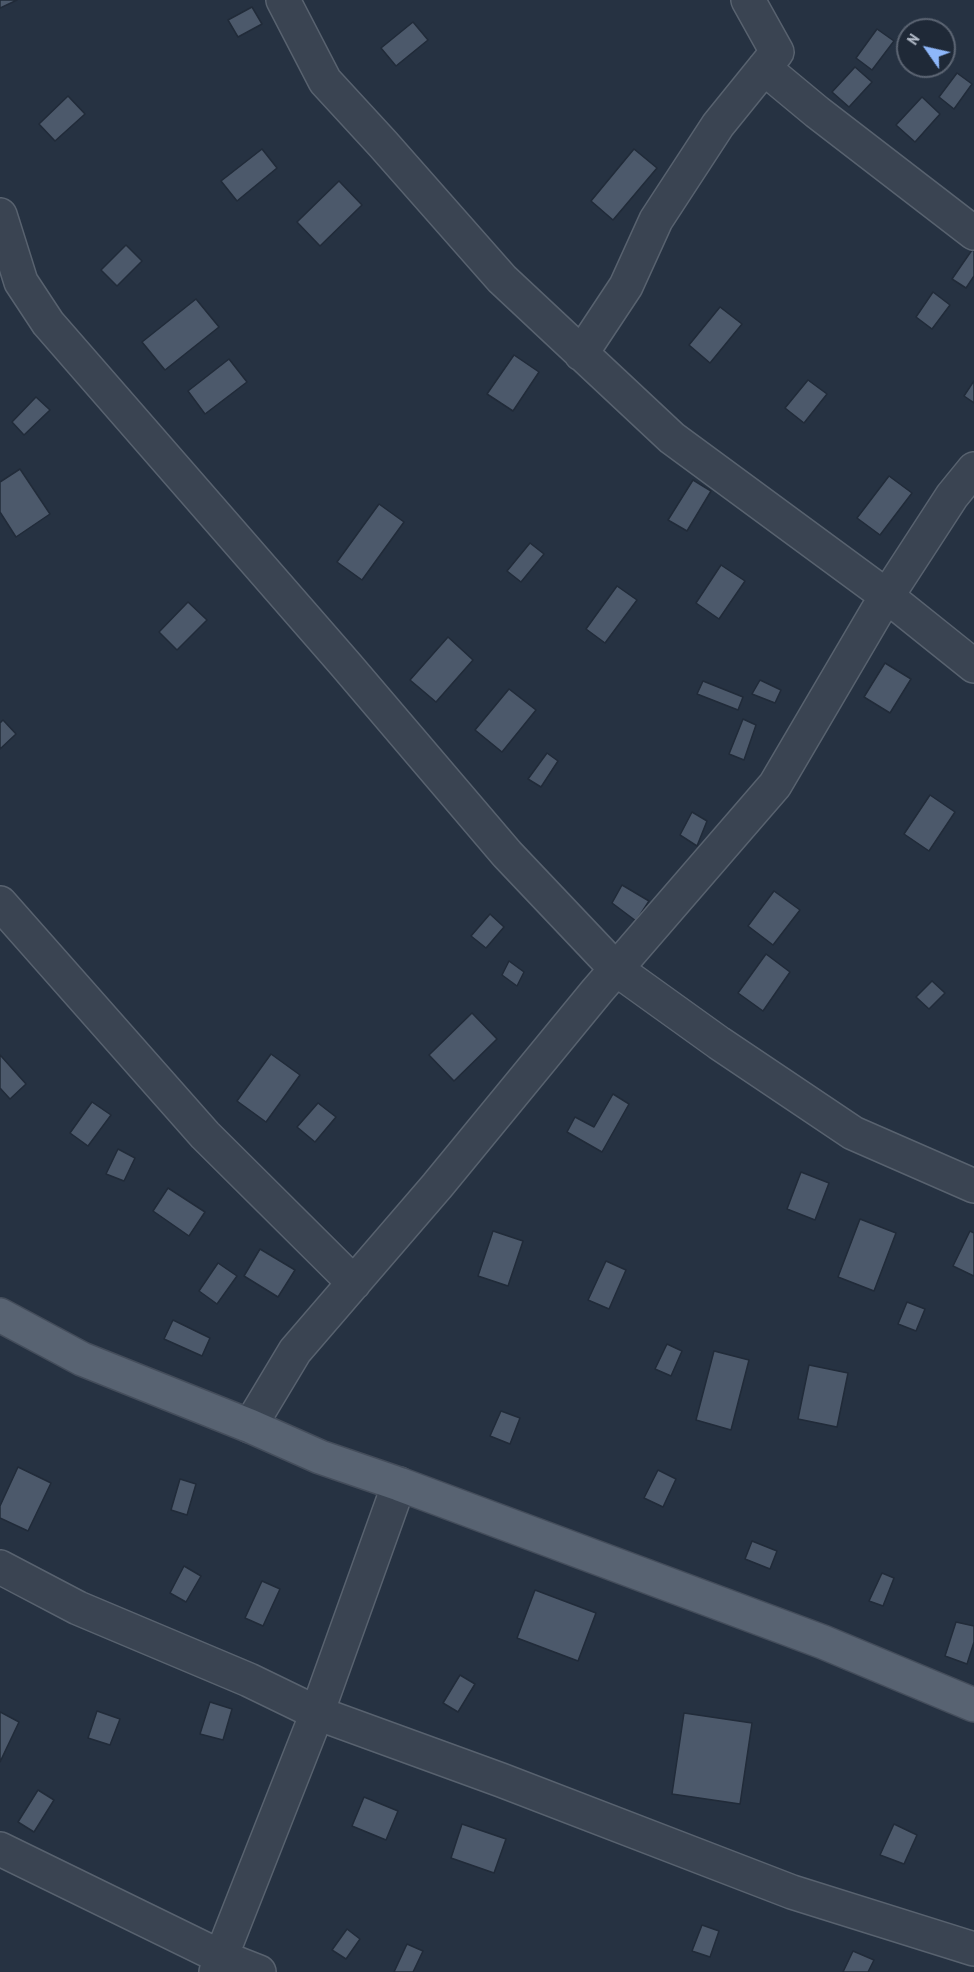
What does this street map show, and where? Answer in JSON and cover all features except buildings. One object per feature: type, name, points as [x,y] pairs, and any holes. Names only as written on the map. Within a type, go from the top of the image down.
[{"type":"main road","points":[[0,1315],[82,1359],[250,1426],[320,1457],[399,1484],[823,1642],[974,1705]]},
{"type":"street","points":[[283,0],[325,81],[502,279],[672,438],[888,597],[974,666]]},
{"type":"street","points":[[581,354],[626,285],[656,220],[718,125],[777,52],[748,0]]},
{"type":"street","points":[[764,68],[817,112],[974,233]]},
{"type":"street","points":[[0,215],[21,282],[48,323],[507,854],[616,969],[719,1043],[854,1133],[974,1186]]},
{"type":"street","points":[[250,1426],[296,1351],[437,1186],[616,969],[775,785],[888,597],[952,496],[974,469]]},
{"type":"street","points":[[0,903],[205,1135],[354,1283]]},
{"type":"street","points":[[219,1964],[317,1713],[399,1484]]},
{"type":"street","points":[[0,1568],[78,1608],[249,1680],[317,1713],[501,1780],[792,1892],[974,1949]]},
{"type":"street","points":[[0,1849],[219,1964],[260,1972]]}]
